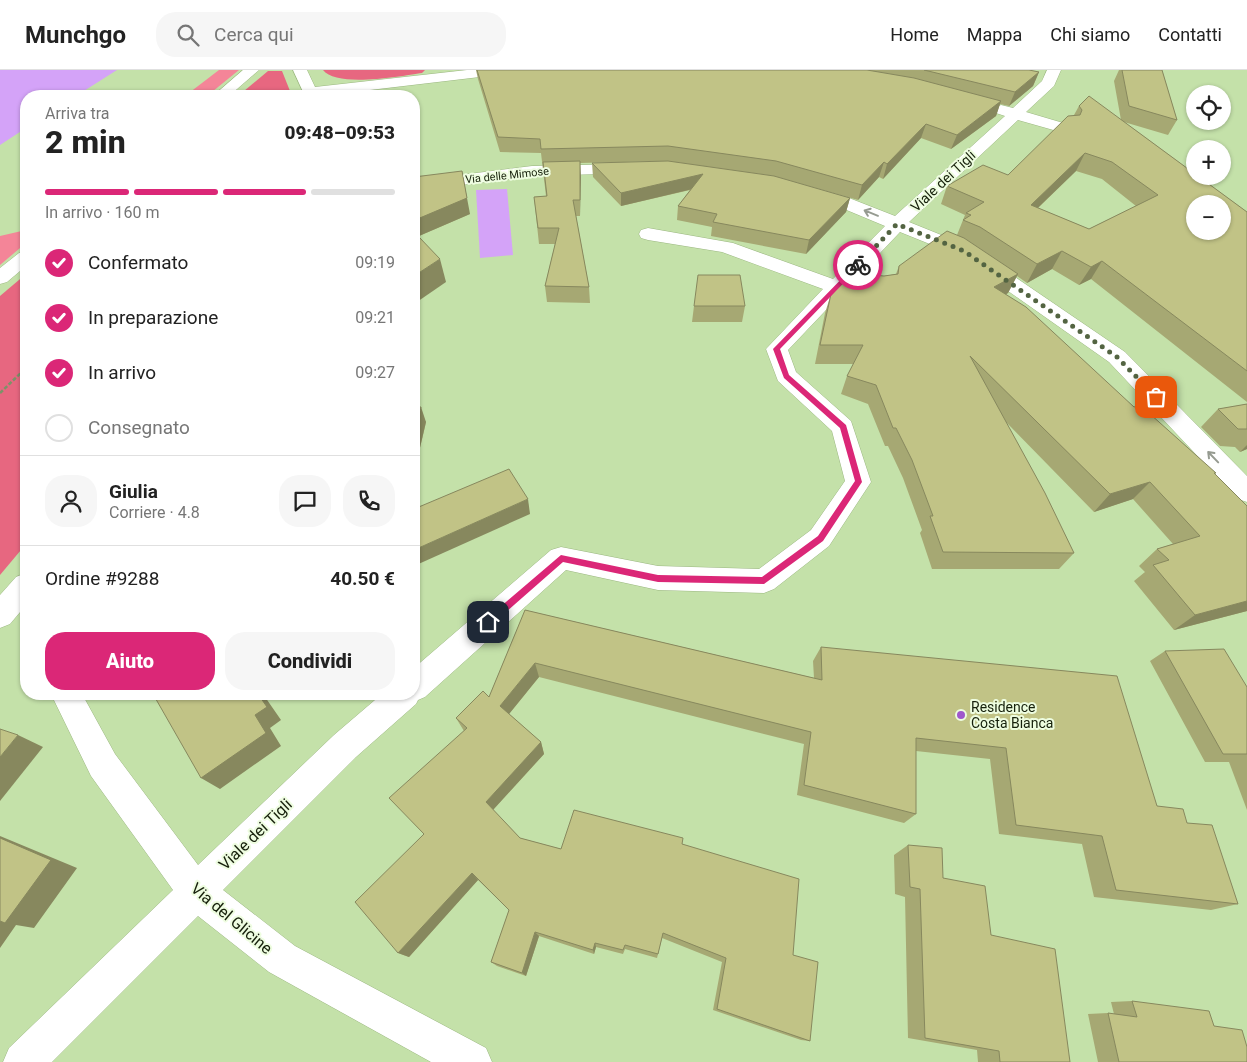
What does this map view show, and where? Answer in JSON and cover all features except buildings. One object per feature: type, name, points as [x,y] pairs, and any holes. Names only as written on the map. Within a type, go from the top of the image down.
[{"type":"street","points":[[227,90],[252,70]]},
{"type":"street","points":[[300,70],[309,90]]},
{"type":"street","points":[[343,90],[505,70]]},
{"type":"street","name":"Viale dei Tigli","points":[[420,681],[561,558],[658,578],[764,580],[820,538],[858,482],[844,427],[786,376],[776,349],[897,224],[1014,113],[1050,83],[1054,70]]},
{"type":"street","points":[[986,106],[1064,128]]},
{"type":"street","name":"Via delle Mimose","points":[[420,185],[532,171],[647,169]]},
{"type":"street","points":[[791,188],[843,202],[964,251],[1117,357],[1247,492]]},
{"type":"street","points":[[648,234],[726,247],[836,287]]},
{"type":"street","points":[[0,278],[20,262]]},
{"type":"street","name":"Via del Glicine","points":[[69,700],[103,765],[196,892],[282,959],[472,1062]]},
{"type":"street","name":"Viale dei Tigli","points":[[23,1062],[345,746],[398,700]]},
{"type":"path","points":[[0,393],[20,374]]},
{"type":"shaded area","points":[[0,70],[117,70],[85,90],[20,90],[20,132],[0,145]]},
{"type":"shaded area","points":[[219,70],[239,70],[214,90],[193,90]]},
{"type":"shaded area","points":[[323,70],[425,70],[422,73],[355,80],[330,75]]},
{"type":"shaded area","points":[[268,71],[282,71],[290,90],[245,90]]},
{"type":"shaded area","points":[[507,189],[513,255],[480,258],[476,190]]},
{"type":"shaded area","points":[[20,231],[20,248],[0,265],[0,236]]},
{"type":"shaded area","points":[[20,279],[20,551],[0,575],[0,296]]},
{"type":"way so far","points":[[858,265],[897,224],[964,251],[1117,357],[1156,397]]},
{"type":"place","name":"Residence Costa Bianca","points":[[961,715]]},
{"type":"route","points":[[488,622],[561,558],[658,578],[764,580],[820,538],[858,482],[844,427],[786,376],[776,349],[858,265]]}]
